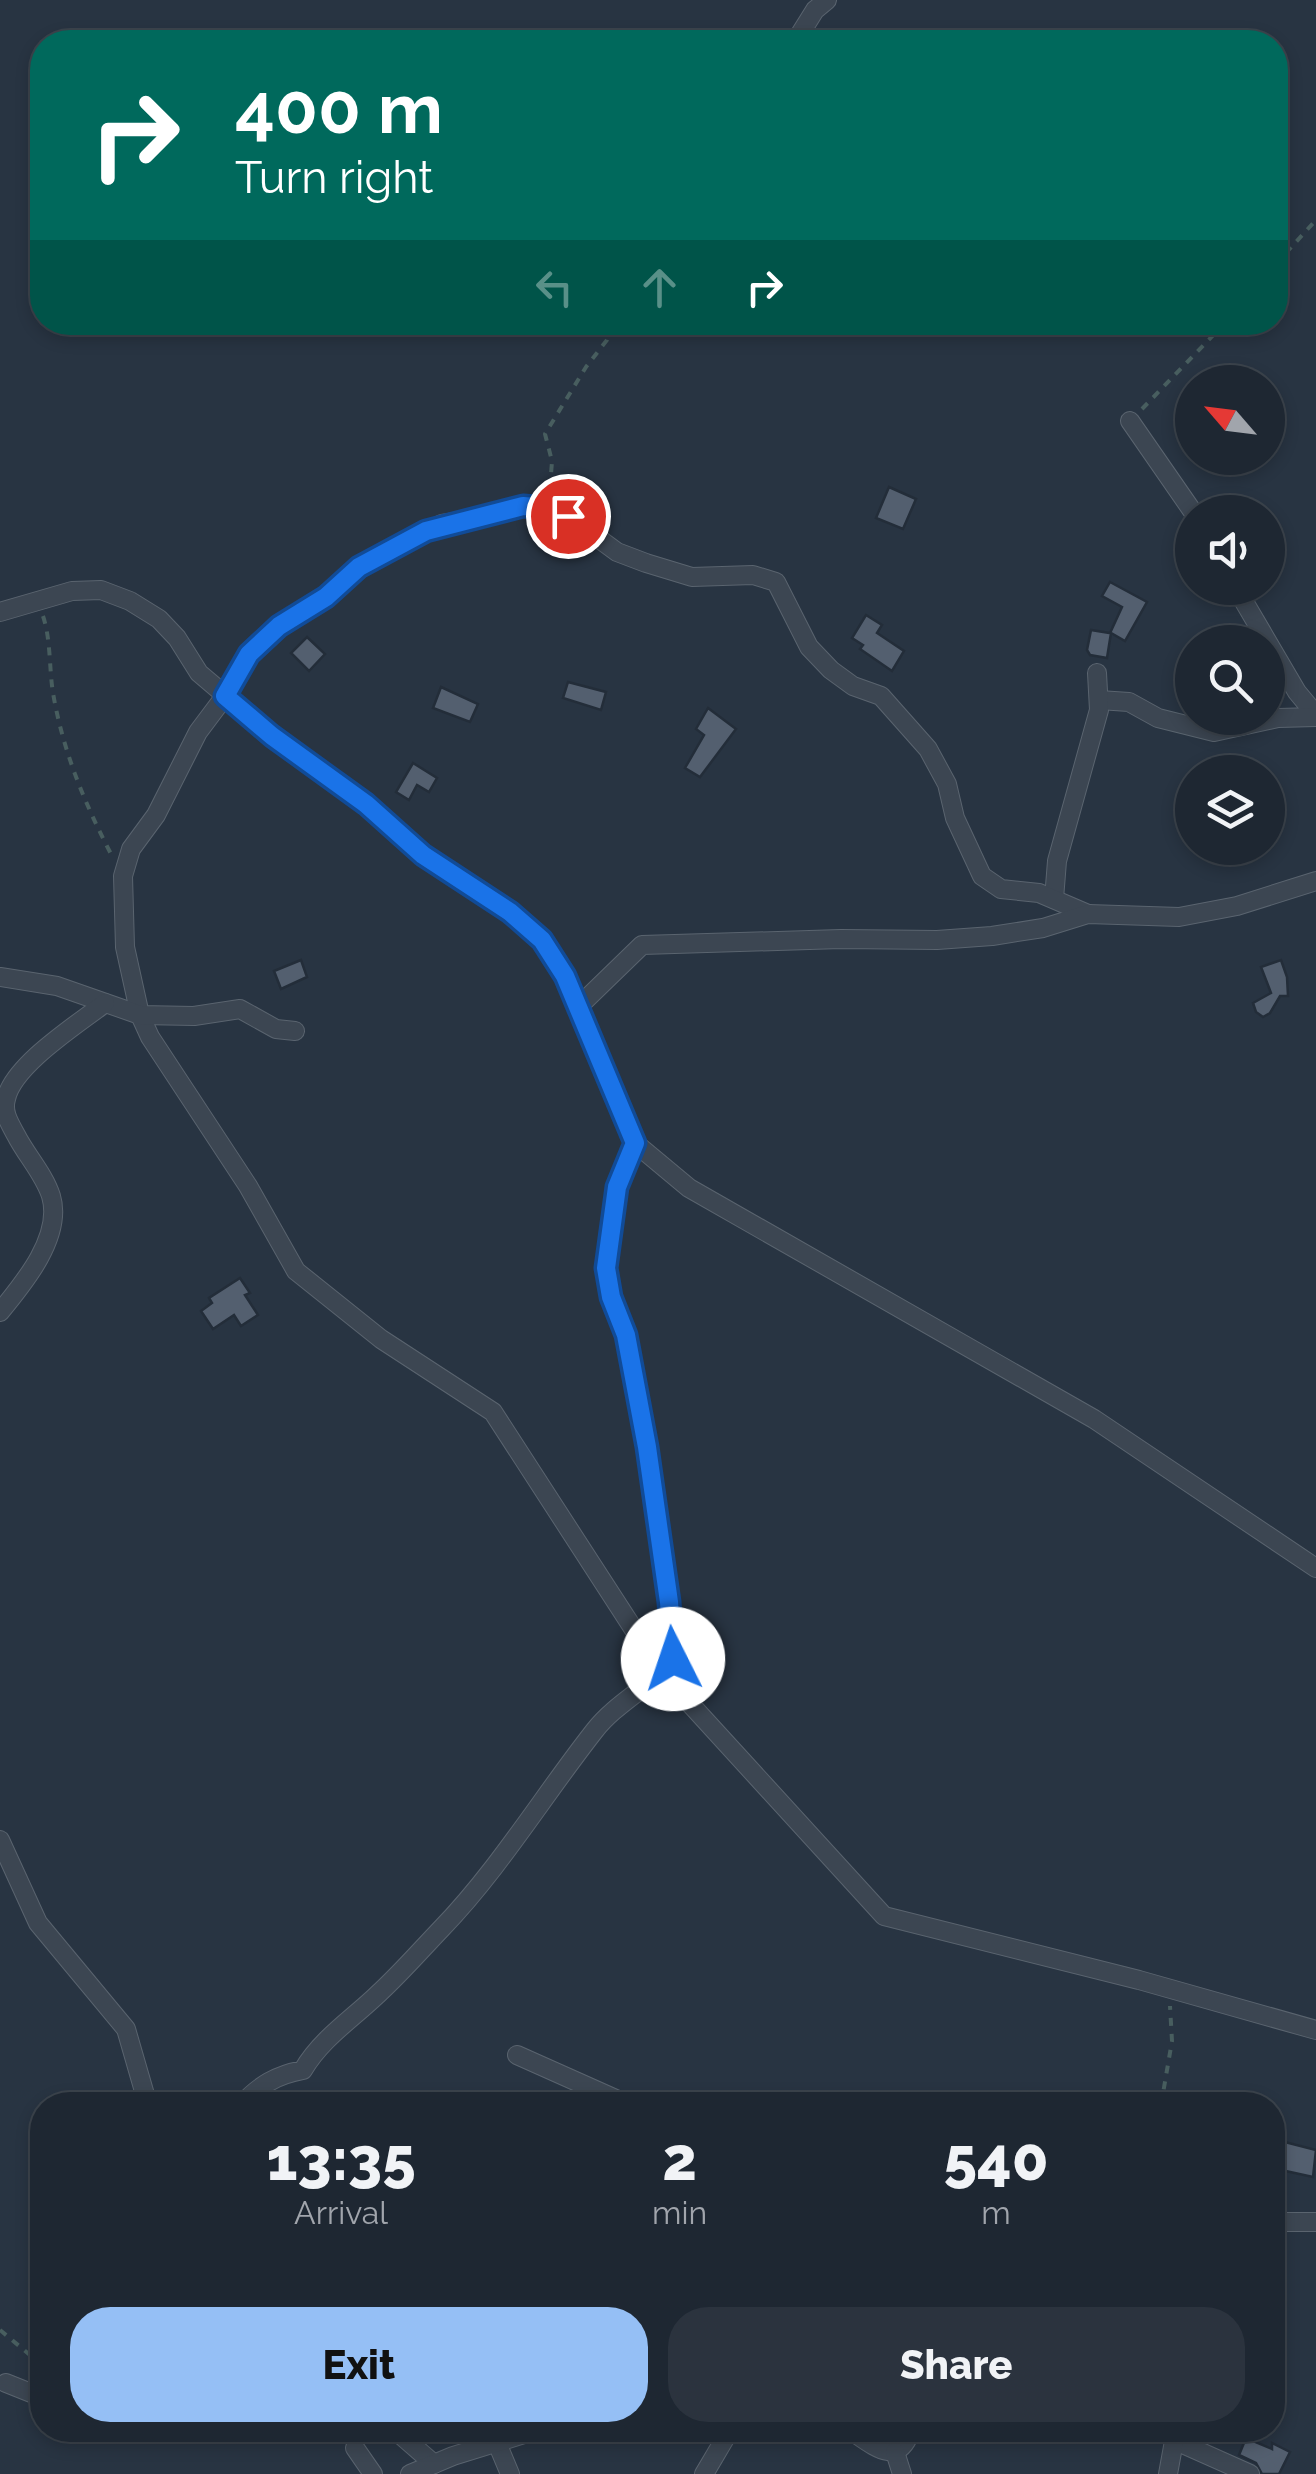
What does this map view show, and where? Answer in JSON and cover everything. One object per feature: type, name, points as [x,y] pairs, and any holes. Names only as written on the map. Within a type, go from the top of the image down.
[{"type":"street","points":[[802,30],[827,0]]},
{"type":"street","points":[[1130,420],[1182,495]]},
{"type":"street","points":[[1088,914],[1039,893],[1002,889],[982,876],[955,818],[948,784],[928,748],[881,696],[853,686],[809,647],[776,582],[753,575],[692,577],[646,564],[616,552],[568,516],[549,508],[523,506],[442,524],[359,567],[326,597],[249,654],[198,732],[156,815],[131,849],[123,876],[124,947],[140,1015],[150,1037],[248,1186],[296,1271],[381,1340],[494,1412],[662,1673],[884,1916],[1316,2030]]},
{"type":"street","points":[[0,612],[72,591],[101,590],[130,601],[160,620],[200,673],[225,696],[272,736],[366,804],[423,855],[520,921],[550,952],[565,976],[635,1143],[689,1188],[1094,1419],[1316,1568]]},
{"type":"street","points":[[1246,605],[1297,692],[1316,716]]},
{"type":"street","points":[[1054,899],[1058,861],[1099,710],[1096,674]]},
{"type":"street","points":[[1098,700],[1129,702],[1158,718],[1214,732],[1278,718],[1316,716]]},
{"type":"street","points":[[577,1008],[642,944],[938,940],[1043,928],[1088,914],[1179,918],[1237,906],[1316,882]]},
{"type":"street","points":[[0,977],[57,986],[140,1015],[194,1016],[240,1010],[276,1030],[294,1031]]},
{"type":"street","points":[[0,1312],[26,1282],[48,1237],[54,1210],[50,1192],[6,1116],[6,1098],[22,1070],[105,1003]]},
{"type":"street","points":[[253,2092],[282,2074],[303,2070],[316,2048],[381,1992],[484,1883],[516,1832],[598,1726],[631,1694],[662,1673],[673,1659],[647,1447],[626,1335],[611,1297],[606,1268],[617,1187],[635,1143]]},
{"type":"street","points":[[0,1840],[38,1924],[126,2029],[144,2092]]},
{"type":"street","points":[[517,2055],[600,2092]]},
{"type":"street","points":[[1285,2222],[1316,2222]]},
{"type":"street","points":[[6,2383],[30,2393]]},
{"type":"street","points":[[409,2442],[434,2464]]},
{"type":"street","points":[[410,2474],[485,2442]]},
{"type":"street","points":[[499,2442],[510,2474]]},
{"type":"street","points":[[704,2474],[723,2442]]},
{"type":"street","points":[[868,2442],[882,2451],[895,2452],[908,2442]]},
{"type":"street","points":[[1168,2474],[1175,2442]]},
{"type":"street","points":[[1188,2442],[1250,2474]]},
{"type":"street","points":[[355,2448],[373,2474]]},
{"type":"street","points":[[895,2452],[902,2474]]},
{"type":"path","points":[[1288,251],[1316,220]]},
{"type":"path","points":[[549,508],[552,461],[545,434],[608,335]]},
{"type":"path","points":[[1130,420],[1213,335]]},
{"type":"path","points":[[38,601],[46,624],[53,692],[67,756],[88,810],[123,876]]},
{"type":"path","points":[[1163,2092],[1172,2042],[1170,1989]]},
{"type":"path","points":[[0,2330],[30,2355]]},
{"type":"building","points":[[889,487],[916,499],[903,529],[876,518]]},
{"type":"building","points":[[1110,582],[1147,602],[1125,641],[1111,633],[1107,658],[1090,655],[1087,650],[1091,630],[1110,633],[1122,607],[1102,596]]},
{"type":"building","points":[[866,615],[882,625],[877,633],[904,651],[892,671],[860,649],[863,645],[852,638]]},
{"type":"building","points":[[307,637],[325,654],[309,671],[291,653]]},
{"type":"building","points":[[568,682],[606,692],[601,710],[563,698]]},
{"type":"building","points":[[441,687],[478,704],[470,722],[433,708]]},
{"type":"building","points":[[708,708],[736,729],[700,777],[685,768],[704,735],[696,729]]},
{"type":"building","points":[[413,763],[437,778],[429,792],[417,785],[409,800],[396,792]]},
{"type":"building","points":[[301,960],[307,977],[281,989],[274,971]]},
{"type":"building","points":[[1281,960],[1288,996],[1280,996],[1263,1017],[1253,1003],[1271,993],[1261,967]]},
{"type":"building","points":[[240,1278],[258,1315],[241,1326],[234,1315],[213,1329],[201,1311],[212,1303],[209,1298]]},
{"type":"building","points":[[1285,2142],[1316,2150],[1313,2177],[1285,2171]]},
{"type":"building","points":[[1244,2442],[1272,2449],[1272,2443],[1290,2452],[1279,2474],[1262,2474],[1256,2463],[1239,2455]]},
{"type":"route","points":[[568,516],[549,508],[523,506],[426,531],[359,567],[326,597],[279,626],[249,654],[225,696],[272,736],[366,804],[423,855],[510,912],[542,940],[565,976],[635,1143],[617,1187],[606,1268],[611,1297],[626,1335],[647,1447],[673,1659]]}]
